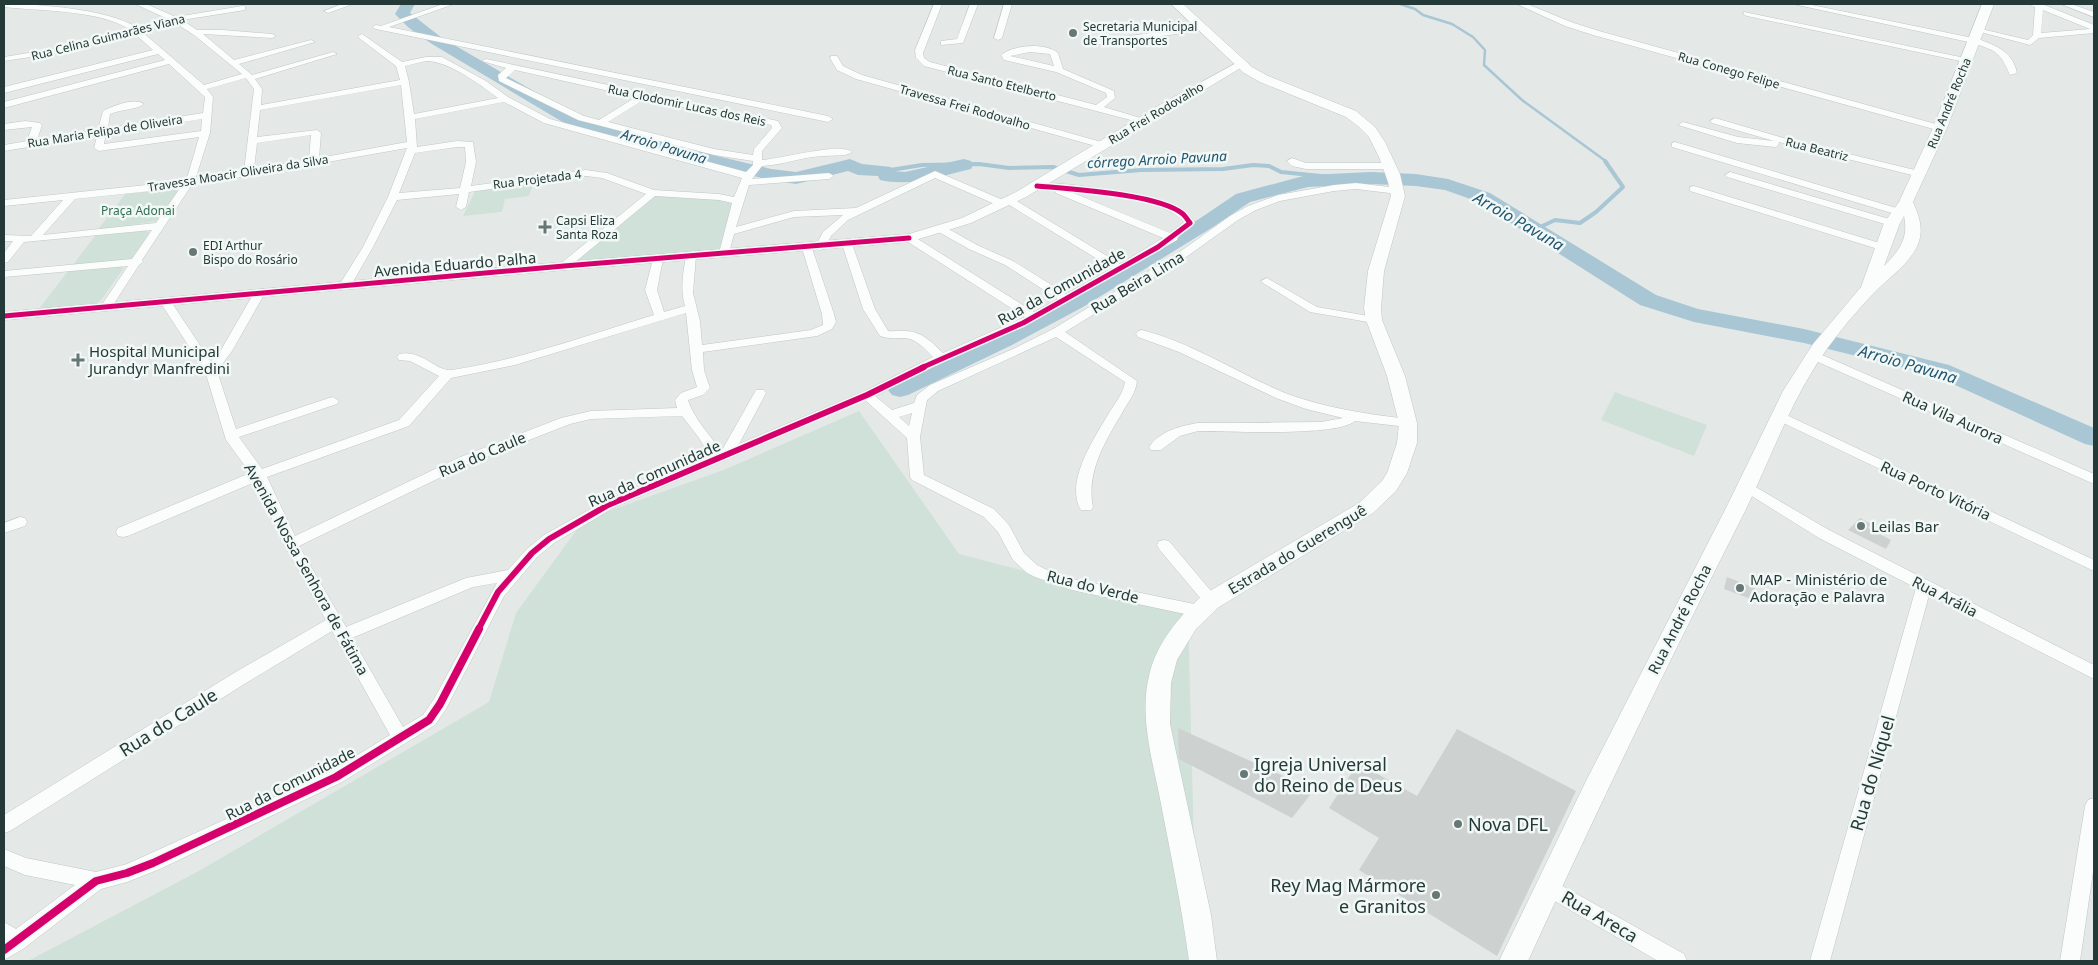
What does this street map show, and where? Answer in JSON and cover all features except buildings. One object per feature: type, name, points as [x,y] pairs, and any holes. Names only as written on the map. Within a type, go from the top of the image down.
[{"type":"main road","points":[[1177,4],[1240,64],[1264,79],[1351,114],[1363,122],[1374,134],[1393,178]]},
{"type":"main road","name":"Rua André Rocha","points":[[1866,290],[1882,247],[1920,174],[1940,128],[1974,33],[1988,4]]},
{"type":"main road","name":"Estrada do Guerenguê","points":[[1203,961],[1197,915],[1158,724],[1158,696],[1162,670],[1170,651],[1205,606],[1347,521],[1377,500],[1389,486],[1400,465],[1407,442],[1408,423],[1404,401],[1396,376],[1374,320],[1371,298],[1397,201],[1393,178]]},
{"type":"main road","name":"Rua André Rocha","points":[[1513,961],[1689,599],[1747,487],[1778,415],[1814,354],[1866,290],[1910,249],[1914,237],[1915,224],[1899,212]]},
{"type":"street","points":[[139,4],[156,9],[177,19],[249,76],[258,89],[258,108],[249,173]]},
{"type":"street","points":[[328,11],[349,4]]},
{"type":"street","name":"Rua Clodomir Lucas dos Reis","points":[[450,4],[394,24],[379,27],[441,38],[828,119]]},
{"type":"street","name":"Rua Santo Etelberto","points":[[938,4],[919,50],[918,56],[920,60],[927,64],[1142,120]]},
{"type":"street","points":[[944,43],[960,41],[974,4]]},
{"type":"street","points":[[998,38],[1008,4]]},
{"type":"street","name":"Rua Conego Felipe","points":[[1521,4],[1568,24],[1596,33],[1940,128]]},
{"type":"street","points":[[1798,4],[1974,33],[2027,44],[2032,43],[2037,36],[2036,5],[2094,30]]},
{"type":"street","points":[[2066,4],[2094,15]]},
{"type":"street","points":[[4,5],[93,14],[121,21],[137,31],[208,94],[210,101],[197,165],[161,226],[107,306]]},
{"type":"street","name":"Rua Celina Guimarães Viana","points":[[4,59],[36,55],[137,31],[177,19],[242,8]]},
{"type":"street","points":[[1747,14],[1965,60]]},
{"type":"street","points":[[1086,44],[1202,28]]},
{"type":"street","points":[[2037,36],[2094,30]]},
{"type":"street","points":[[194,33],[211,31],[272,36]]},
{"type":"street","points":[[1974,33],[2002,52],[2011,61],[2013,73]]},
{"type":"street","points":[[344,287],[368,247],[393,197],[412,148],[405,82],[400,65],[362,36]]},
{"type":"street","points":[[232,63],[311,42]]},
{"type":"street","points":[[1059,70],[1054,53],[1049,50],[1020,51],[1005,55],[1007,58],[1016,61],[1059,70],[1111,93],[1110,98],[1099,108]]},
{"type":"street","points":[[4,90],[158,51]]},
{"type":"street","points":[[202,88],[333,54]]},
{"type":"street","name":"Travessa Frei Rodovalho","points":[[834,58],[840,68],[859,77],[1102,145]]},
{"type":"street","points":[[400,65],[426,59],[439,59],[483,82],[505,99],[547,121],[567,128],[753,170],[829,176]]},
{"type":"street","points":[[4,105],[170,61]]},
{"type":"street","name":"Rua Clodomir Lucas dos Reis","points":[[486,61],[775,123],[777,128],[775,132],[757,151],[753,170],[738,202],[724,254]]},
{"type":"street","name":"Rua Frei Rodovalho","points":[[909,238],[941,229],[1045,183],[1142,120],[1240,64]]},
{"type":"street","points":[[513,67],[502,75],[502,78],[572,114],[714,152],[753,170],[777,162],[817,153],[847,152]]},
{"type":"street","points":[[258,108],[405,82]]},
{"type":"street","points":[[600,123],[644,96]]},
{"type":"street","points":[[410,117],[505,99]]},
{"type":"street","points":[[140,104],[118,108],[106,113],[99,148],[205,133]]},
{"type":"street","name":"Rua Maria Felipa de Oliveira","points":[[4,148],[207,115]]},
{"type":"street","name":"Rua Beatriz","points":[[1715,121],[1784,141],[1920,174]]},
{"type":"street","points":[[4,127],[25,124],[37,125],[31,143]]},
{"type":"street","points":[[1683,125],[1752,142],[1769,144],[1784,141]]},
{"type":"street","points":[[252,141],[314,132],[316,133],[314,161]]},
{"type":"street","name":"Travessa Moacir Oliveira da Silva","points":[[5,204],[187,184],[314,161],[464,143],[470,144],[471,160]]},
{"type":"street","points":[[1675,145],[1899,212]]},
{"type":"street","points":[[461,207],[471,160]]},
{"type":"street","points":[[453,192],[463,166],[471,160]]},
{"type":"street","points":[[1292,161],[1306,166],[1393,178]]},
{"type":"street","name":"Rua Projetada 4","points":[[393,197],[453,192],[586,173],[604,175],[653,194],[726,198],[738,202]]},
{"type":"street","points":[[698,349],[813,332],[828,327],[830,322],[813,247],[834,226],[855,211],[935,174],[1005,201],[1118,268]]},
{"type":"street","points":[[1730,175],[1899,212]]},
{"type":"street","name":"Rua Beira Lima","points":[[919,406],[926,393],[945,382],[1017,352],[1057,332],[1128,286],[1178,258],[1234,218],[1263,203],[1296,194],[1356,186],[1393,178]]},
{"type":"street","points":[[1045,183],[1172,238]]},
{"type":"street","name":"Rua da Comunidade","points":[[96,881],[127,873],[212,836],[336,777],[429,720],[498,592],[532,553],[549,539],[593,512],[867,395],[941,358],[998,336],[1172,238],[1190,223],[1185,215],[1163,205],[1143,199],[1045,183]]},
{"type":"street","points":[[1694,189],[1882,247]]},
{"type":"street","points":[[564,266],[653,194]]},
{"type":"street","points":[[34,239],[72,196]]},
{"type":"street","points":[[729,232],[794,214],[855,211]]},
{"type":"street","points":[[4,238],[34,239],[161,226]]},
{"type":"street","points":[[941,229],[973,247],[1009,263],[1066,299]]},
{"type":"street","points":[[4,260],[21,238]]},
{"type":"street","points":[[909,238],[1033,317]]},
{"type":"street","name":"Avenida Eduardo Palha","points":[[4,316],[564,266],[909,238]]},
{"type":"street","points":[[847,244],[869,308],[884,333],[889,336],[906,334],[919,337],[941,358]]},
{"type":"street","points":[[691,256],[687,294],[698,349],[698,370],[704,388],[699,392],[681,398],[685,412],[723,456],[760,392]]},
{"type":"street","points":[[658,259],[651,290],[660,316]]},
{"type":"street","points":[[4,274],[138,262]]},
{"type":"street","points":[[1267,281],[1314,310],[1374,320]]},
{"type":"street","points":[[211,371],[226,351],[259,293]]},
{"type":"street","name":"Avenida Nossa Senhora de Fátima","points":[[166,302],[211,371],[231,435],[258,475],[291,544],[400,737]]},
{"type":"street","points":[[123,532],[258,475],[404,423],[414,414],[442,379],[448,375],[511,362],[691,308]]},
{"type":"street","points":[[1057,332],[1131,381],[1129,390],[1088,468],[1082,496],[1086,507]]},
{"type":"street","points":[[1142,334],[1183,349],[1280,395],[1311,406],[1353,416],[1408,423]]},
{"type":"street","name":"Rua Vila Aurora","points":[[1814,354],[2094,479]]},
{"type":"street","points":[[403,357],[412,357],[448,375]]},
{"type":"street","points":[[867,395],[888,416],[913,437],[918,422],[919,406],[888,416]]},
{"type":"street","points":[[231,435],[333,401]]},
{"type":"street","name":"Rua do Caule","points":[[291,544],[463,460],[566,421],[590,415],[685,412]]},
{"type":"street","name":"Rua Porto Vitória","points":[[1778,415],[2094,566]]},
{"type":"street","points":[[1156,447],[1177,431],[1191,428],[1321,426],[1346,422],[1353,416]]},
{"type":"street","name":"Rua do Verde","points":[[913,437],[917,477],[989,513],[1004,529],[1018,556],[1032,569],[1072,584],[1205,606]]},
{"type":"street","name":"Rua Arália","points":[[1747,487],[1824,534],[2094,672]]},
{"type":"street","points":[[4,528],[20,522]]},
{"type":"street","points":[[1164,545],[1205,606]]},
{"type":"street","name":"Rua do Caule","points":[[4,825],[240,678],[339,629],[471,582],[512,575]]},
{"type":"street","name":"Rua do Níquel","points":[[1820,961],[1924,586]]},
{"type":"street","points":[[2070,961],[2094,806]]},
{"type":"street","points":[[4,857],[25,866],[96,881]]},
{"type":"street","points":[[8,941],[96,881]]},
{"type":"street","name":"Rua Areca","points":[[1548,887],[1677,961]]},
{"type":"green space","points":[[536,177],[529,196],[505,199],[502,212],[463,216],[478,185]]},
{"type":"green space","name":"Praça Adonai","points":[[172,189],[178,193],[156,221],[97,231],[125,194]]},
{"type":"green space","points":[[653,193],[738,197],[721,251],[572,263]]},
{"type":"green space","points":[[149,232],[149,234],[132,258],[72,266],[95,236]]},
{"type":"green space","points":[[117,266],[124,268],[97,303],[39,309],[68,271]]},
{"type":"green space","points":[[1615,392],[1707,425],[1694,456],[1601,420]]},
{"type":"green space","points":[[859,411],[959,554],[1188,613],[1197,961],[28,961],[197,872],[489,702],[516,613],[584,520],[726,469]]},
{"type":"waterway","name":"Arroio Pavuna","points":[[408,4],[402,14],[414,25],[437,41],[577,123],[640,136],[693,152],[713,161],[796,178],[850,165],[858,169],[884,171],[887,176],[905,178],[964,165]]},
{"type":"waterway","points":[[1400,4],[1415,9],[1423,15],[1452,24],[1473,37],[1485,50],[1484,65],[1522,100],[1607,162]]},
{"type":"waterway","points":[[1536,229],[1555,220],[1580,223],[1596,212],[1623,187],[1605,161]]},
{"type":"waterway","name":"córrego Arroio Pavuna","points":[[884,171],[922,165],[979,164],[1009,168],[1053,167],[1079,175],[1141,170],[1223,169],[1253,165],[1269,166],[1281,172],[1341,178]]},
{"type":"waterway","name":"Arroio Pavuna","points":[[900,390],[1004,340],[1075,302],[1206,223],[1243,198],[1307,181],[1371,178],[1416,180],[1448,185],[1483,197],[1648,300],[1694,315],[1804,336],[1941,370],[2094,438]]},
{"type":"cycle path","points":[[4,950],[96,881],[127,873],[153,863],[336,777],[429,720],[440,704],[498,592],[532,553],[549,539],[608,505],[867,395],[941,358],[1023,323],[1158,247],[1190,223],[1182,214],[1167,206],[1145,200],[1095,191],[1037,186]]},
{"type":"cycle path","points":[[4,316],[564,266],[909,238]]},
{"type":"place","name":"Secretaria Municipal de Transportes","points":[[1073,33]]},
{"type":"place","name":"Capsi Eliza Santa Roza","points":[[545,227]]},
{"type":"place","name":"EDI Arthur Bispo do Rosário","points":[[193,252]]},
{"type":"place","name":"Hospital Municipal Jurandyr Manfredini","points":[[78,360]]},
{"type":"place","name":"Leilas Bar","points":[[1861,526]]},
{"type":"place","name":"MAP - Ministério de Adoração e Palavra","points":[[1740,588]]},
{"type":"place","name":"Igreja Universal do Reino de Deus","points":[[1244,774]]},
{"type":"place","name":"Nova DFL","points":[[1458,824]]},
{"type":"place","name":"Rey Mag Mármore e Granitos","points":[[1436,895]]}]
